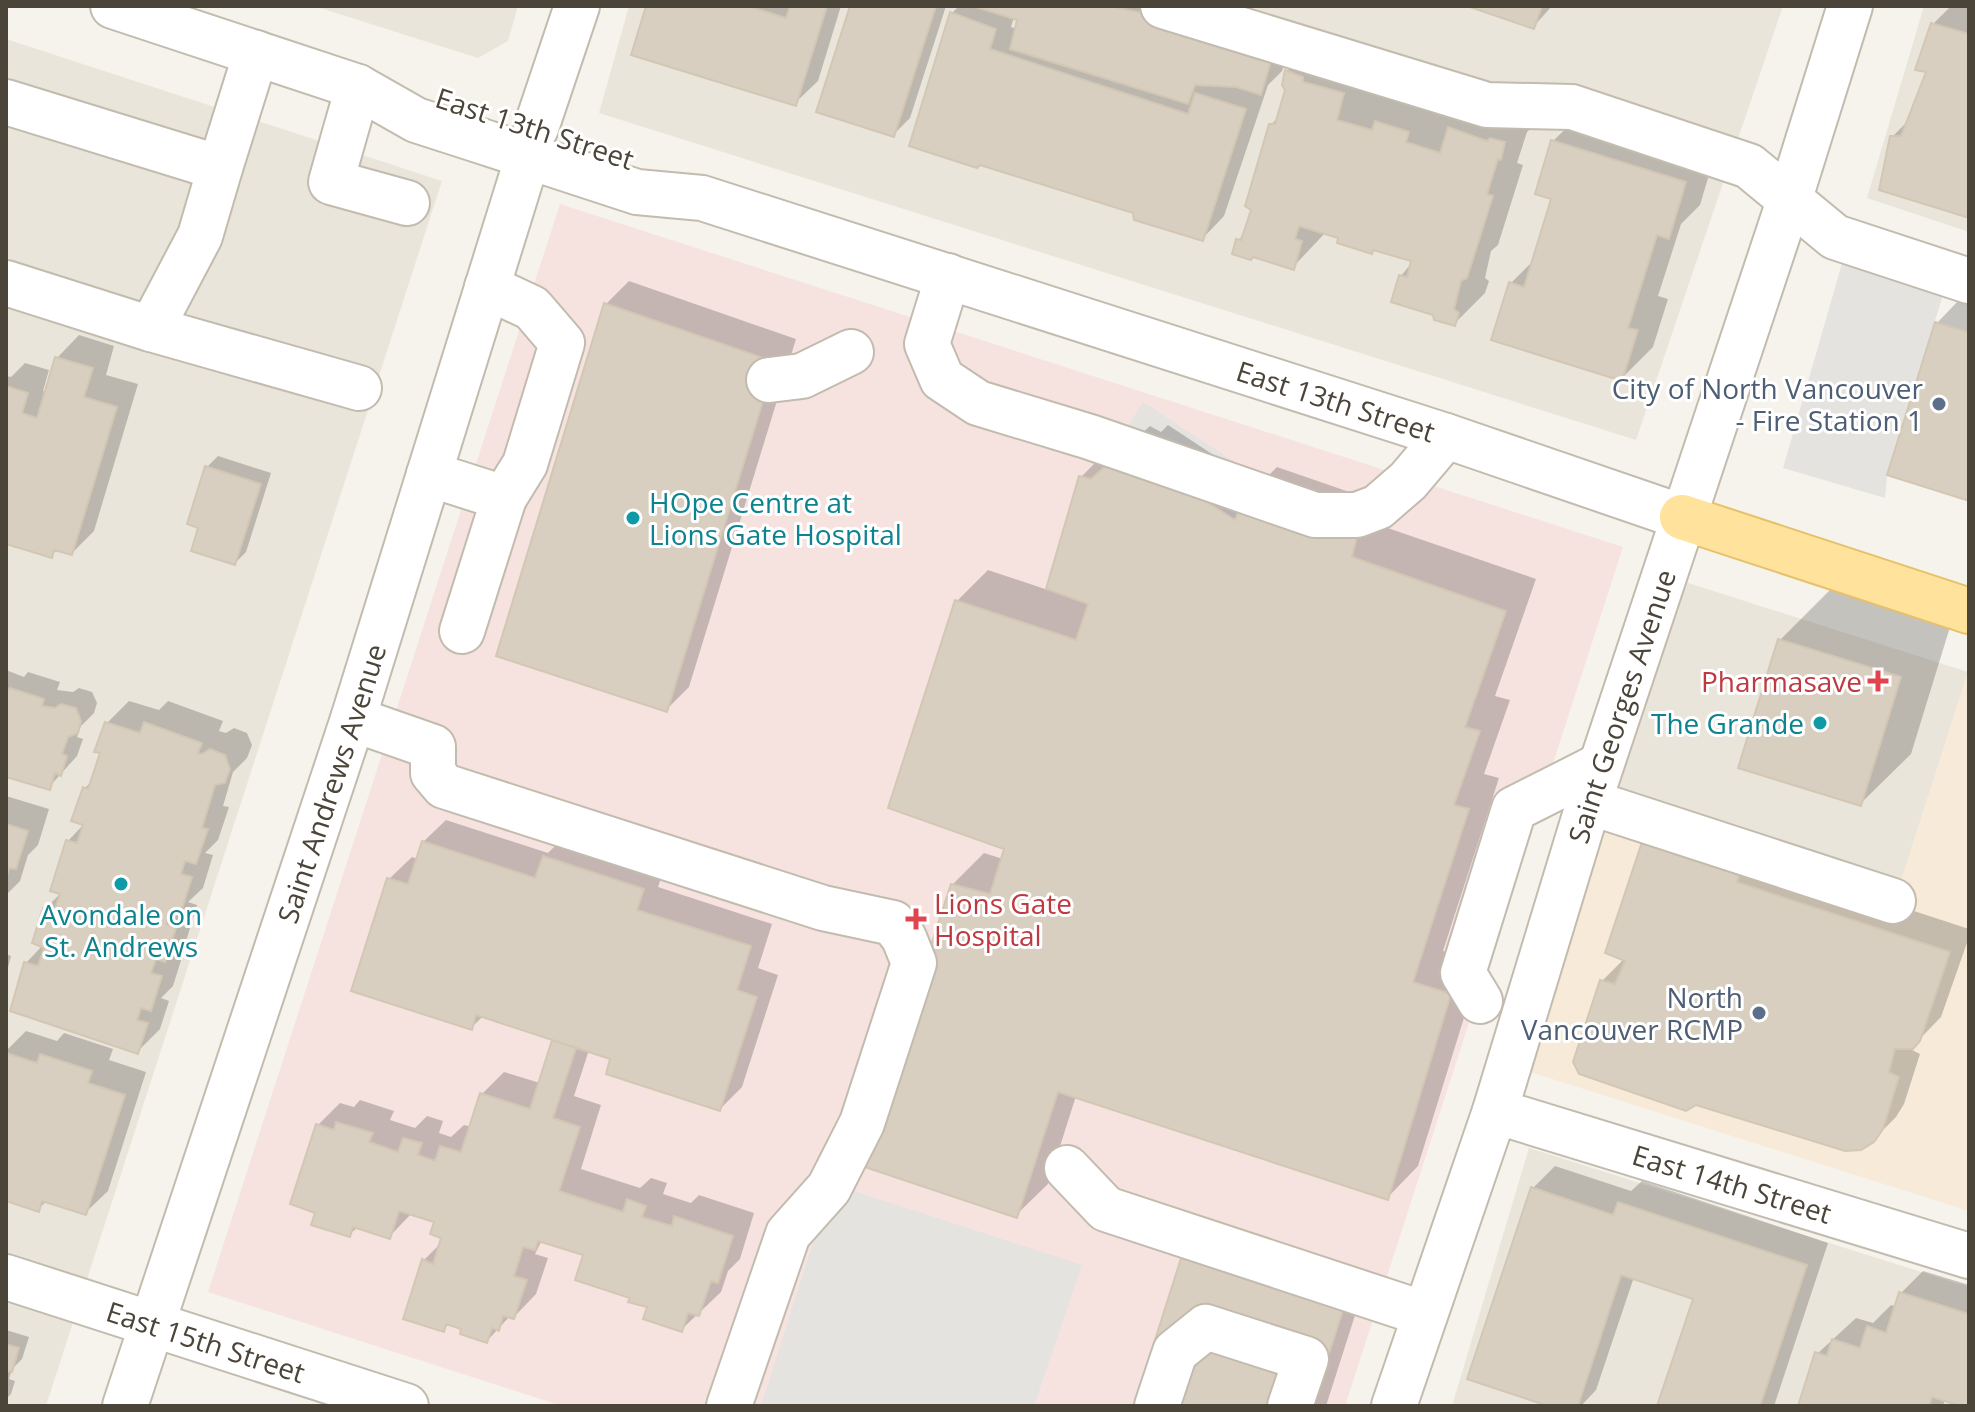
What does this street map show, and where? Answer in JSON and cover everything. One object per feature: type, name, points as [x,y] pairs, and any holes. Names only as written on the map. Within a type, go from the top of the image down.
[{"type":"main road","name":"East 13th Street","points":[[1682,517],[1969,611]]},
{"type":"street","name":"East 13th Street","points":[[113,6],[358,87],[426,91],[532,142],[649,165],[702,198],[1446,436],[1682,517]]},
{"type":"street","name":"Saint Andrews Avenue","points":[[125,1406],[353,719],[577,6]]},
{"type":"street","points":[[1163,6],[1487,105],[1572,107],[1749,166],[1835,237],[1969,281]]},
{"type":"street","name":"Saint Georges Avenue","points":[[1406,1403],[1425,1314],[1495,1111],[1595,783],[1790,198],[1850,6]]},
{"type":"street","points":[[151,329],[200,236],[256,53]]},
{"type":"street","points":[[358,87],[331,182],[407,203]]},
{"type":"street","points":[[6,102],[220,168]]},
{"type":"street","points":[[948,276],[927,344],[942,379],[978,403],[1090,437],[1315,515],[1357,515],[1378,507],[1408,481],[1446,436]]},
{"type":"street","points":[[6,283],[151,329],[359,388]]},
{"type":"street","points":[[462,631],[504,498],[525,464],[562,343],[532,308],[487,287]]},
{"type":"street","points":[[769,380],[802,376],[851,352]]},
{"type":"street","points":[[429,474],[504,498]]},
{"type":"street","points":[[353,719],[433,747],[433,773],[444,786],[823,908],[893,923],[904,938],[914,963],[862,1123],[829,1188],[788,1234],[729,1406]]},
{"type":"street","points":[[1480,1001],[1463,973],[1514,809],[1595,783],[1893,901]]},
{"type":"street","name":"East 14th Street","points":[[1495,1111],[1969,1256]]},
{"type":"street","points":[[1067,1168],[1106,1209],[1425,1314]]},
{"type":"street","name":"East 15th Street","points":[[6,1277],[406,1406]]},
{"type":"street","points":[[1157,1406],[1175,1352],[1206,1327],[1306,1359],[1290,1406]]},
{"type":"shaded area","points":[[314,6],[518,6],[508,41],[478,58]]},
{"type":"shaded area","points":[[629,6],[1783,6],[1636,440],[599,113]]},
{"type":"shaded area","points":[[1924,6],[1969,7],[1969,232],[1867,198]]},
{"type":"shaded area","points":[[6,39],[442,181],[46,1406],[6,1406]]},
{"type":"shaded area","name":"Lions Gate Hospital","points":[[560,204],[1623,547],[1345,1406],[562,1406],[208,1292]]},
{"type":"shaded area","points":[[1845,253],[1947,282],[1887,475],[1885,498],[1783,468]]},
{"type":"shaded area","points":[[1143,402],[1296,502],[1229,537],[1106,460]]},
{"type":"shaded area","points":[[1682,581],[1968,672],[1893,908],[1607,818]]},
{"type":"shaded area","points":[[1968,672],[1969,1211],[1527,1071],[1607,818],[1892,908]]},
{"type":"shaded area","points":[[1529,1148],[1969,1287],[1969,1406],[1452,1406]]},
{"type":"shaded area","points":[[854,1191],[1082,1265],[1034,1406],[761,1406],[819,1223]]},
{"type":"building","points":[[646,6],[748,6],[786,18],[790,6],[827,6],[796,106],[631,55]]},
{"type":"building","points":[[850,6],[936,6],[894,137],[816,112]]},
{"type":"building","points":[[973,6],[1110,6],[1213,28],[1275,47],[1261,95],[1236,87],[1195,85],[1188,104],[1010,49],[1017,20]]},
{"type":"building","points":[[1467,6],[1542,6],[1534,29]]},
{"type":"building","points":[[950,12],[996,29],[990,49],[1188,114],[1195,93],[1246,109],[1203,241],[1134,220],[1133,213],[909,146]]},
{"type":"building","points":[[1931,23],[1969,34],[1969,218],[1879,190],[1890,136],[1901,136],[1926,72],[1915,70]]},
{"type":"building","points":[[1285,70],[1303,77],[1303,82],[1344,93],[1337,120],[1372,130],[1375,121],[1409,132],[1406,142],[1440,153],[1448,127],[1487,141],[1490,138],[1505,142],[1487,194],[1493,196],[1467,278],[1461,281],[1454,309],[1459,313],[1455,326],[1434,320],[1433,315],[1391,302],[1399,275],[1407,277],[1411,261],[1373,250],[1372,254],[1337,243],[1338,238],[1299,226],[1295,239],[1302,241],[1294,270],[1232,254],[1236,239],[1241,240],[1251,210],[1245,206],[1269,124],[1275,124],[1285,90],[1282,85]]},
{"type":"building","points":[[1551,140],[1686,182],[1669,239],[1657,235],[1628,328],[1638,330],[1622,381],[1491,340],[1509,282],[1524,287],[1551,199],[1535,194]]},
{"type":"building","name":"HOpe Centre at Lions Gate Hospital","points":[[604,303],[775,362],[667,712],[496,656]]},
{"type":"building","name":"City of North Vancouver - Fire Station 1","points":[[1935,322],[1969,332],[1969,501],[1887,475]]},
{"type":"building","points":[[55,357],[93,368],[84,397],[117,407],[72,555],[54,550],[52,558],[6,544],[6,386],[28,393],[22,413],[37,418]]},
{"type":"building","points":[[1135,455],[1235,520],[1244,497],[1357,536],[1352,557],[1506,611],[1465,727],[1480,731],[1454,805],[1469,809],[1413,982],[1451,994],[1388,1200],[1058,1092],[1017,1218],[859,1165],[951,884],[990,894],[1004,849],[888,808],[955,600],[1076,640],[1088,604],[1046,589],[1079,476],[1091,479],[1117,456]]},
{"type":"building","points":[[205,466],[261,484],[235,565],[191,551],[198,528],[187,524]]},
{"type":"building","name":"The Grande","points":[[1778,639],[1901,677],[1861,806],[1738,768]]},
{"type":"building","points":[[10,688],[44,699],[42,706],[55,708],[61,704],[76,708],[81,721],[78,733],[68,737],[62,754],[67,756],[61,776],[55,773],[50,790],[6,777],[6,693]]},
{"type":"building","name":"Avondale on St. Andrews","points":[[105,722],[140,733],[144,722],[202,743],[198,753],[210,749],[225,755],[230,769],[225,783],[215,785],[202,828],[208,829],[196,864],[185,861],[181,874],[192,877],[181,912],[170,909],[166,924],[176,928],[165,962],[156,959],[151,973],[162,976],[151,1011],[141,1008],[137,1020],[148,1023],[138,1054],[10,1011],[24,962],[38,966],[44,948],[32,943],[43,908],[54,912],[60,894],[50,891],[66,840],[77,843],[83,825],[71,821],[83,787],[88,789],[100,753],[94,752]]},
{"type":"building","points":[[6,824],[28,831],[16,869],[9,868],[6,879]]},
{"type":"building","name":"North Vancouver RCMP","points":[[1644,836],[1741,870],[1737,882],[1950,952],[1920,1041],[1913,1049],[1895,1049],[1889,1072],[1899,1077],[1883,1129],[1874,1142],[1861,1150],[1845,1151],[1696,1105],[1686,1111],[1579,1074],[1573,1062],[1600,980],[1615,984],[1625,961],[1605,953]]},
{"type":"building","points":[[422,841],[535,878],[543,856],[644,889],[637,910],[751,946],[737,990],[757,997],[720,1111],[606,1074],[610,1059],[476,1015],[472,1030],[351,991],[387,878],[408,884]]},
{"type":"building","points":[[552,1040],[576,1048],[553,1118],[580,1127],[559,1191],[623,1212],[627,1199],[646,1206],[642,1217],[672,1226],[674,1216],[733,1236],[718,1283],[711,1281],[699,1316],[688,1313],[682,1332],[643,1319],[647,1307],[628,1302],[630,1298],[575,1280],[583,1255],[538,1241],[535,1250],[523,1247],[514,1276],[527,1280],[514,1319],[503,1316],[499,1331],[492,1328],[487,1343],[460,1334],[461,1329],[446,1324],[444,1332],[403,1319],[422,1259],[433,1264],[441,1238],[430,1234],[434,1222],[399,1211],[390,1239],[353,1227],[350,1237],[311,1225],[315,1213],[290,1204],[316,1124],[334,1130],[336,1122],[373,1133],[369,1142],[398,1152],[403,1138],[422,1143],[418,1155],[435,1161],[440,1146],[461,1152],[480,1093],[530,1109]]},
{"type":"building","points":[[6,1053],[37,1063],[40,1054],[92,1071],[88,1083],[125,1095],[86,1215],[42,1201],[39,1212],[6,1201]]},
{"type":"building","points":[[1531,1187],[1613,1215],[1618,1202],[1807,1265],[1760,1406],[1657,1406],[1693,1299],[1621,1275],[1578,1406],[1548,1406],[1467,1379]]},
{"type":"building","points":[[1183,1252],[1345,1304],[1312,1406],[1134,1406]]},
{"type":"building","points":[[1899,1292],[1969,1314],[1969,1406],[1932,1397],[1929,1406],[1798,1406],[1815,1352],[1827,1356],[1832,1339],[1860,1348],[1867,1326],[1886,1333]]},
{"type":"building","points":[[6,1344],[19,1348],[12,1372],[6,1371]]},
{"type":"place","name":"City of North Vancouver - Fire Station 1","points":[[1939,404]]},
{"type":"place","name":"HOpe Centre at Lions Gate Hospital","points":[[633,518]]},
{"type":"place","name":"Pharmasave","points":[[1878,681]]},
{"type":"place","name":"The Grande","points":[[1820,723]]},
{"type":"place","name":"Avondale on St. Andrews","points":[[121,884]]},
{"type":"place","name":"Lions Gate Hospital","points":[[916,919]]},
{"type":"place","name":"North Vancouver RCMP","points":[[1759,1013]]}]
